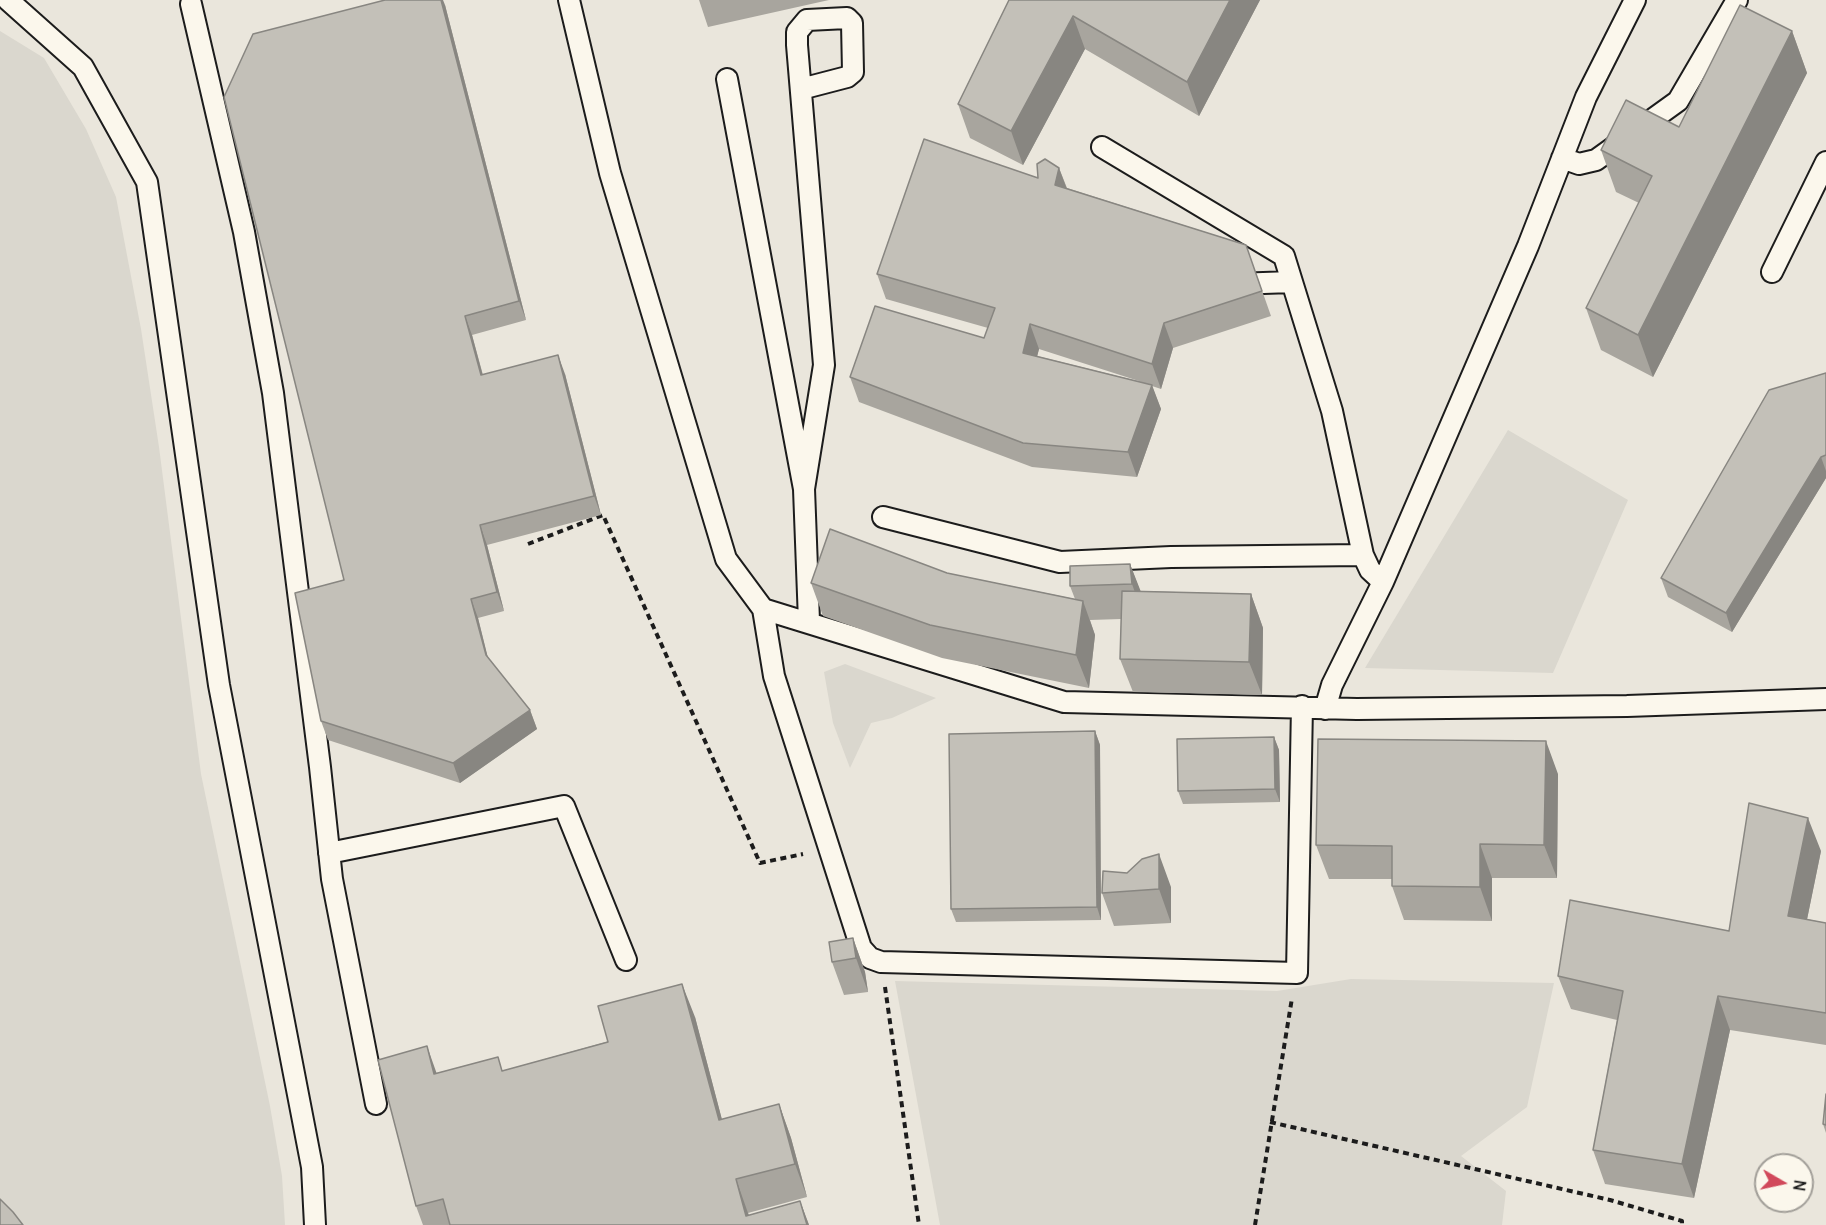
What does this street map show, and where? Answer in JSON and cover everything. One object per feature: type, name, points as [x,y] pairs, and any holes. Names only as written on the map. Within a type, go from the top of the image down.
[{"type":"lane","points":[[8,0],[83,67],[147,182],[219,685],[312,1167],[315,1225]]},
{"type":"lane","points":[[569,0],[610,173],[726,559],[763,609],[774,676],[861,948],[870,958],[881,962],[1297,973],[1302,706]]},
{"type":"lane","points":[[1325,709],[1332,685],[1383,582],[1528,246],[1586,97],[1635,0]]},
{"type":"lane","points":[[1562,158],[1579,164],[1596,160],[1678,100],[1737,0]]},
{"type":"lane","points":[[189,1],[244,232],[273,393],[329,853],[376,1104]]},
{"type":"lane","points":[[727,79],[804,489],[809,621]]},
{"type":"lane","points":[[801,89],[824,364],[804,489]]},
{"type":"lane","points":[[1102,147],[1284,256],[1332,411],[1363,555],[1370,570],[1383,582]]},
{"type":"lane","points":[[1772,272],[1826,162]]},
{"type":"lane","points":[[1223,288],[1292,282]]},
{"type":"lane","points":[[883,517],[1060,562],[1171,557],[1363,555]]},
{"type":"lane","points":[[763,609],[809,621],[1064,702],[1302,706],[1325,709],[1616,706],[1826,699]]},
{"type":"lane","points":[[329,853],[564,806],[626,960]]},
{"type":"path","points":[[528,544],[603,515],[760,863],[798,856]]},
{"type":"path","points":[[881,962],[919,1225]]},
{"type":"path","points":[[1255,1225],[1270,1122],[1297,973]]},
{"type":"path","points":[[1270,1122],[1610,1200],[1682,1221],[1682,1225]]},
{"type":"shaded area","points":[[0,0],[1826,0],[1826,1225],[0,1225]]},
{"type":"shaded area","points":[[0,31],[44,58],[86,129],[116,197],[141,329],[159,447],[201,774],[270,1106],[282,1176],[285,1225],[0,1225]]},
{"type":"shaded area","points":[[1508,430],[1628,500],[1553,673],[1365,668]]},
{"type":"shaded area","points":[[845,664],[936,698],[892,718],[871,723],[850,768],[833,723],[824,672]]},
{"type":"shaded area","points":[[1351,979],[1554,983],[1527,1107],[1461,1156],[1506,1191],[1502,1225],[940,1225],[895,981],[1277,991]]},
{"type":"building","points":[[385,0],[441,0],[519,301],[465,316],[481,375],[558,355],[594,496],[480,525],[497,592],[471,599],[486,655],[530,710],[453,763],[321,721],[295,593],[344,580],[224,97],[253,34]]},
{"type":"building","points":[[1009,0],[1230,0],[1187,82],[1073,16],[1011,131],[958,104]]},
{"type":"building","points":[[1740,5],[1792,31],[1638,335],[1586,308],[1652,176],[1601,150],[1626,100],[1679,127]]},
{"type":"building","points":[[924,139],[1038,178],[1037,164],[1045,159],[1059,168],[1055,185],[1246,245],[1262,291],[1164,323],[1152,364],[1030,324],[1023,353],[1152,385],[1128,452],[1023,443],[850,377],[875,306],[984,338],[995,308],[877,274]]},
{"type":"building","points":[[1826,373],[1826,455],[1821,457],[1726,613],[1661,578],[1769,390]]},
{"type":"building","points":[[830,529],[947,573],[1083,601],[1076,655],[930,625],[811,583]]},
{"type":"building","points":[[1130,564],[1132,584],[1070,586],[1070,566]]},
{"type":"building","points":[[1122,591],[1251,594],[1249,662],[1120,659]]},
{"type":"building","points":[[1095,731],[1097,907],[951,909],[949,734]]},
{"type":"building","points":[[1274,737],[1275,789],[1178,791],[1177,739]]},
{"type":"building","points":[[1318,739],[1546,741],[1544,845],[1480,844],[1480,887],[1392,886],[1392,846],[1316,845]]},
{"type":"building","points":[[1749,803],[1808,818],[1788,916],[1826,923],[1826,1013],[1718,996],[1682,1164],[1593,1150],[1623,991],[1558,976],[1570,900],[1729,931]]},
{"type":"building","points":[[1159,854],[1159,889],[1102,893],[1103,871],[1127,873],[1142,859]]},
{"type":"building","points":[[853,938],[856,958],[832,962],[829,942]]},
{"type":"building","points":[[682,984],[719,1120],[779,1104],[795,1164],[736,1179],[746,1216],[800,1201],[807,1225],[450,1225],[443,1199],[416,1206],[378,1060],[427,1046],[434,1074],[498,1057],[502,1071],[608,1042],[598,1006]]},
{"type":"building","points":[[1826,1094],[1826,1125],[1823,1124]]},
{"type":"building","points":[[0,1199],[13,1212],[23,1225],[0,1225]]}]
